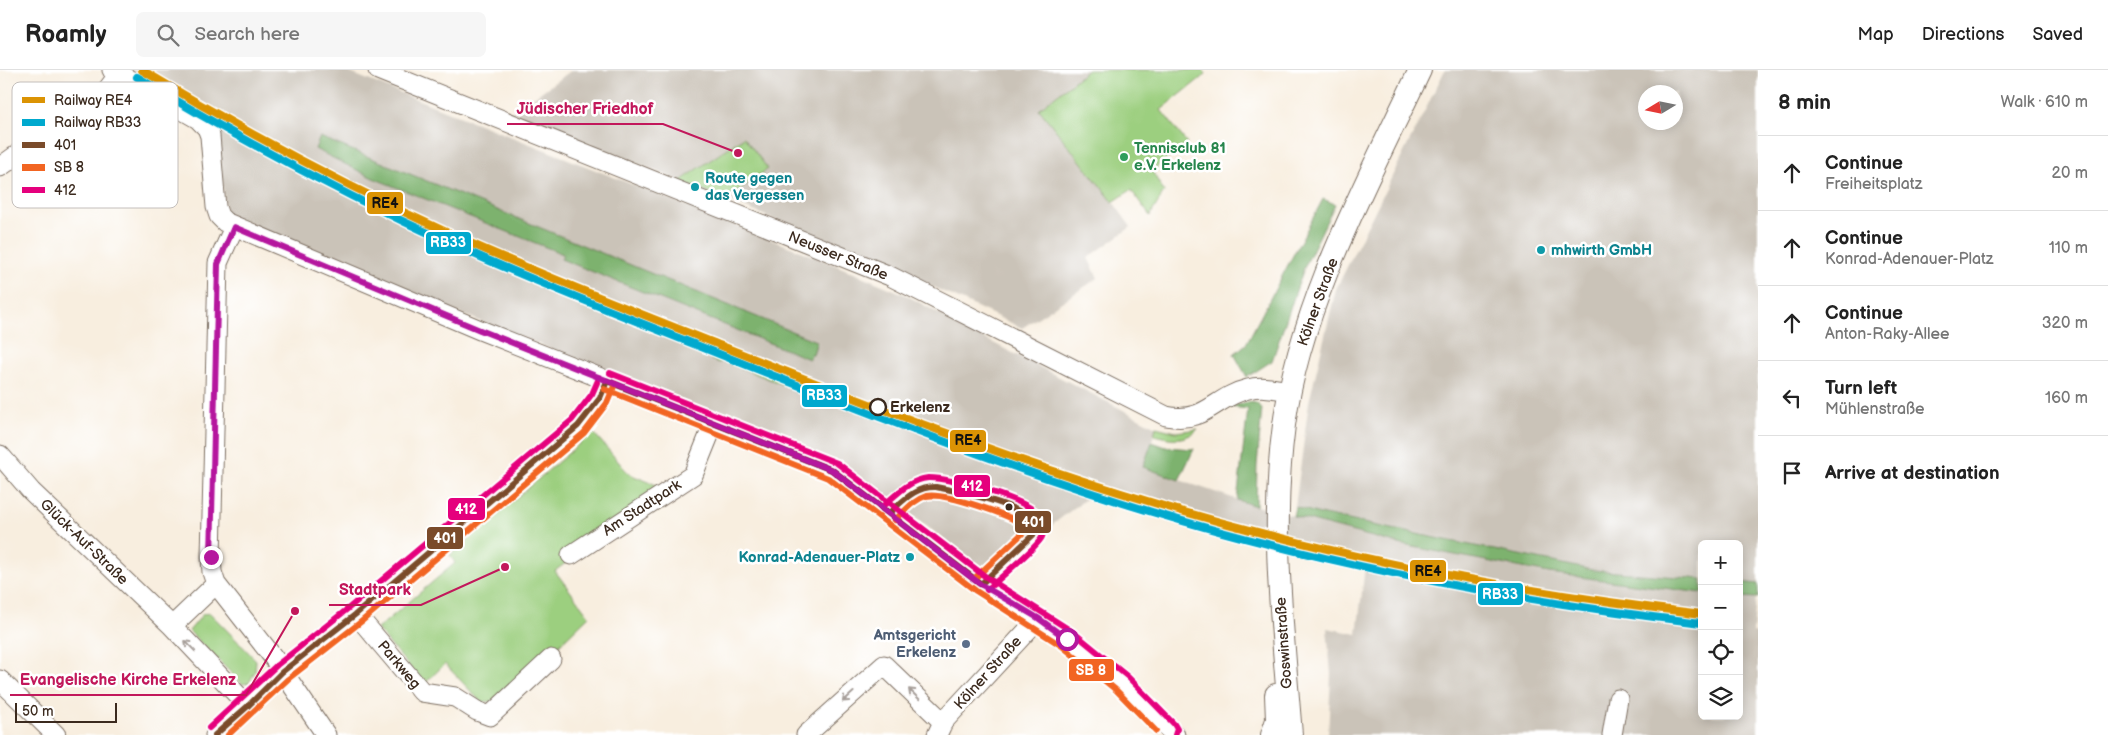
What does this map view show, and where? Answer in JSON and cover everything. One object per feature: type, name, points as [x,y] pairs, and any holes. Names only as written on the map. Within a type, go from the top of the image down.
[{"type":"main road","name":"Kölner Straße","points":[[1278,550],[1279,474],[1284,425],[1290,391],[1302,345],[1327,270],[1420,70]]},
{"type":"main road","name":"Goswinstraße","points":[[1278,550],[1292,735]]},
{"type":"main road","points":[[1272,735],[1276,720],[1274,627],[1282,617]]},
{"type":"street","name":"Neusser Straße","points":[[378,70],[890,276],[1166,416],[1189,417],[1200,414],[1235,394],[1257,387],[1290,391]]},
{"type":"street","points":[[116,72],[133,82]]},
{"type":"street","points":[[178,108],[198,120],[206,128],[210,136],[216,207],[219,216],[225,222],[480,330],[832,470],[980,584],[1038,618],[1122,684],[1169,733]]},
{"type":"street","points":[[0,167],[12,158]]},
{"type":"street","points":[[234,227],[218,264],[212,572],[216,584],[273,657],[326,735]]},
{"type":"street","points":[[215,735],[282,672],[356,614],[578,426],[600,398],[607,381]]},
{"type":"street","name":"Am Stadtpark","points":[[571,555],[692,475],[714,424]]},
{"type":"street","name":"Glück-Auf-Straße","points":[[0,455],[31,491],[172,626],[248,706]]},
{"type":"street","points":[[172,626],[216,584]]},
{"type":"street","name":"Parkweg","points":[[356,614],[422,692],[455,697],[477,711],[490,716],[551,659]]},
{"type":"street","name":"Kölner Straße","points":[[806,735],[884,665],[940,729],[1038,618]]},
{"type":"street","points":[[0,680],[56,735]]},
{"type":"street","points":[[1612,735],[1618,699]]},
{"type":"shaded area","points":[[131,70],[343,70],[833,264],[906,295],[970,331],[1156,427],[1144,468],[1256,506],[1403,545],[1549,573],[1698,592],[1698,720],[1743,720],[1743,597],[1756,598],[1753,633],[1758,634],[1758,735],[1328,735],[1331,674],[1327,628],[1357,634],[1365,567],[1092,494],[1043,532],[995,577],[859,476],[815,455],[664,393],[444,307],[226,217],[217,131],[178,103],[178,82],[148,82]]},
{"type":"shaded area","points":[[572,70],[1088,70],[1040,109],[1131,227],[1088,258],[1098,278],[1022,328],[890,267],[513,112]]},
{"type":"shaded area","points":[[1445,70],[1758,70],[1758,584],[1743,582],[1743,540],[1698,540],[1698,579],[1592,570],[1324,515],[1295,507],[1309,402],[1336,289]]},
{"type":"green space","name":"Tennisclub 81 e.V. Erkelenz","points":[[1088,70],[1203,70],[1206,74],[1161,110],[1187,143],[1152,171],[1164,192],[1150,216],[1131,190],[1113,202],[1039,109]]},
{"type":"green space","points":[[320,137],[817,341],[813,354],[811,354],[809,359],[561,259],[563,254],[373,178],[315,149]]},
{"type":"green space","points":[[744,137],[768,169],[726,199],[679,182]]},
{"type":"green space","points":[[1323,199],[1335,204],[1304,268],[1272,361],[1247,377],[1234,354],[1246,344]]},
{"type":"green space","points":[[714,353],[785,382],[784,385],[721,360],[720,363],[711,360]]},
{"type":"green space","points":[[1248,402],[1256,403],[1262,408],[1256,506],[1237,500],[1248,409],[1229,407]]},
{"type":"green space","points":[[1156,427],[1176,432],[1198,429],[1183,438],[1172,438],[1154,435]]},
{"type":"green space","points":[[593,432],[629,474],[664,488],[555,571],[589,616],[525,678],[494,701],[481,702],[445,664],[424,684],[377,629],[455,563],[450,555]]},
{"type":"green space","points":[[1152,442],[1166,447],[1194,449],[1179,480],[1143,467]]},
{"type":"green space","points":[[1295,507],[1324,515],[1592,570],[1698,579],[1698,592],[1549,573],[1403,545],[1293,516]]},
{"type":"green space","points":[[1743,582],[1758,584],[1758,598],[1743,597]]},
{"type":"green space","points":[[210,613],[256,660],[255,671],[249,683],[242,684],[189,631],[203,614]]},
{"type":"rail line","name":"RE4","points":[[142,70],[163,82]]},
{"type":"rail line","name":"RB33","points":[[137,77],[145,82]]},
{"type":"rail line","name":"RE4","points":[[178,91],[298,159],[459,238],[590,293],[829,388],[1045,468],[1221,522],[1357,556],[1425,571],[1563,595],[1698,613]]},
{"type":"rail line","name":"RB33","points":[[178,101],[294,166],[374,207],[488,260],[587,302],[934,438],[1097,495],[1287,549],[1424,580],[1562,604],[1698,623]]},
{"type":"transit line","name":"412","points":[[610,373],[837,463],[986,577],[1073,632],[1128,677],[1174,724],[1177,729],[1175,735]]},
{"type":"transit line","name":"412","points":[[209,728],[277,665],[350,607],[572,420],[592,394],[599,378]]},
{"type":"transit line","name":"401","points":[[607,381],[832,470],[981,584]]},
{"type":"transit line","name":"401","points":[[215,735],[282,672],[356,614],[578,426],[600,398],[607,381]]},
{"type":"transit line","points":[[228,735],[288,679],[362,621],[584,433],[607,403],[615,384]]},
{"type":"transit line","points":[[604,389],[828,478],[976,591],[1062,646],[1116,690],[1156,731]]},
{"type":"transit line","name":"412","points":[[883,506],[909,485],[928,478],[952,481],[986,490],[1019,502],[1039,515],[1044,528],[1039,542],[987,590]]},
{"type":"transit line","name":"401","points":[[889,513],[916,491],[929,487],[972,495],[1000,503],[1024,513],[1033,522],[1034,534],[981,584]]},
{"type":"transit line","points":[[895,520],[917,500],[926,496],[935,496],[947,497],[977,505],[1006,516],[1025,526],[1026,530],[975,578]]},
{"type":"place","name":"Jüdischer Friedhof","points":[[738,153]]},
{"type":"place","name":"Tennisclub 81 e.V. Erkelenz","points":[[1124,157]]},
{"type":"place","name":"Route gegen das Vergessen","points":[[695,187]]},
{"type":"place","name":"mhwirth GmbH","points":[[1541,250]]},
{"type":"place","name":"Erkelenz","points":[[878,407]]},
{"type":"place","name":"Konrad-Adenauer-Platz","points":[[910,557]]},
{"type":"place","name":"Stadtpark","points":[[505,567]]},
{"type":"place","name":"Evangelische Kirche Erkelenz","points":[[295,611]]},
{"type":"place","name":"Amtsgericht Erkelenz","points":[[966,644]]},
{"type":"route","points":[[211,557],[218,264],[226,241],[234,227],[480,330],[832,470],[980,584],[1038,618],[1067,639]]}]
